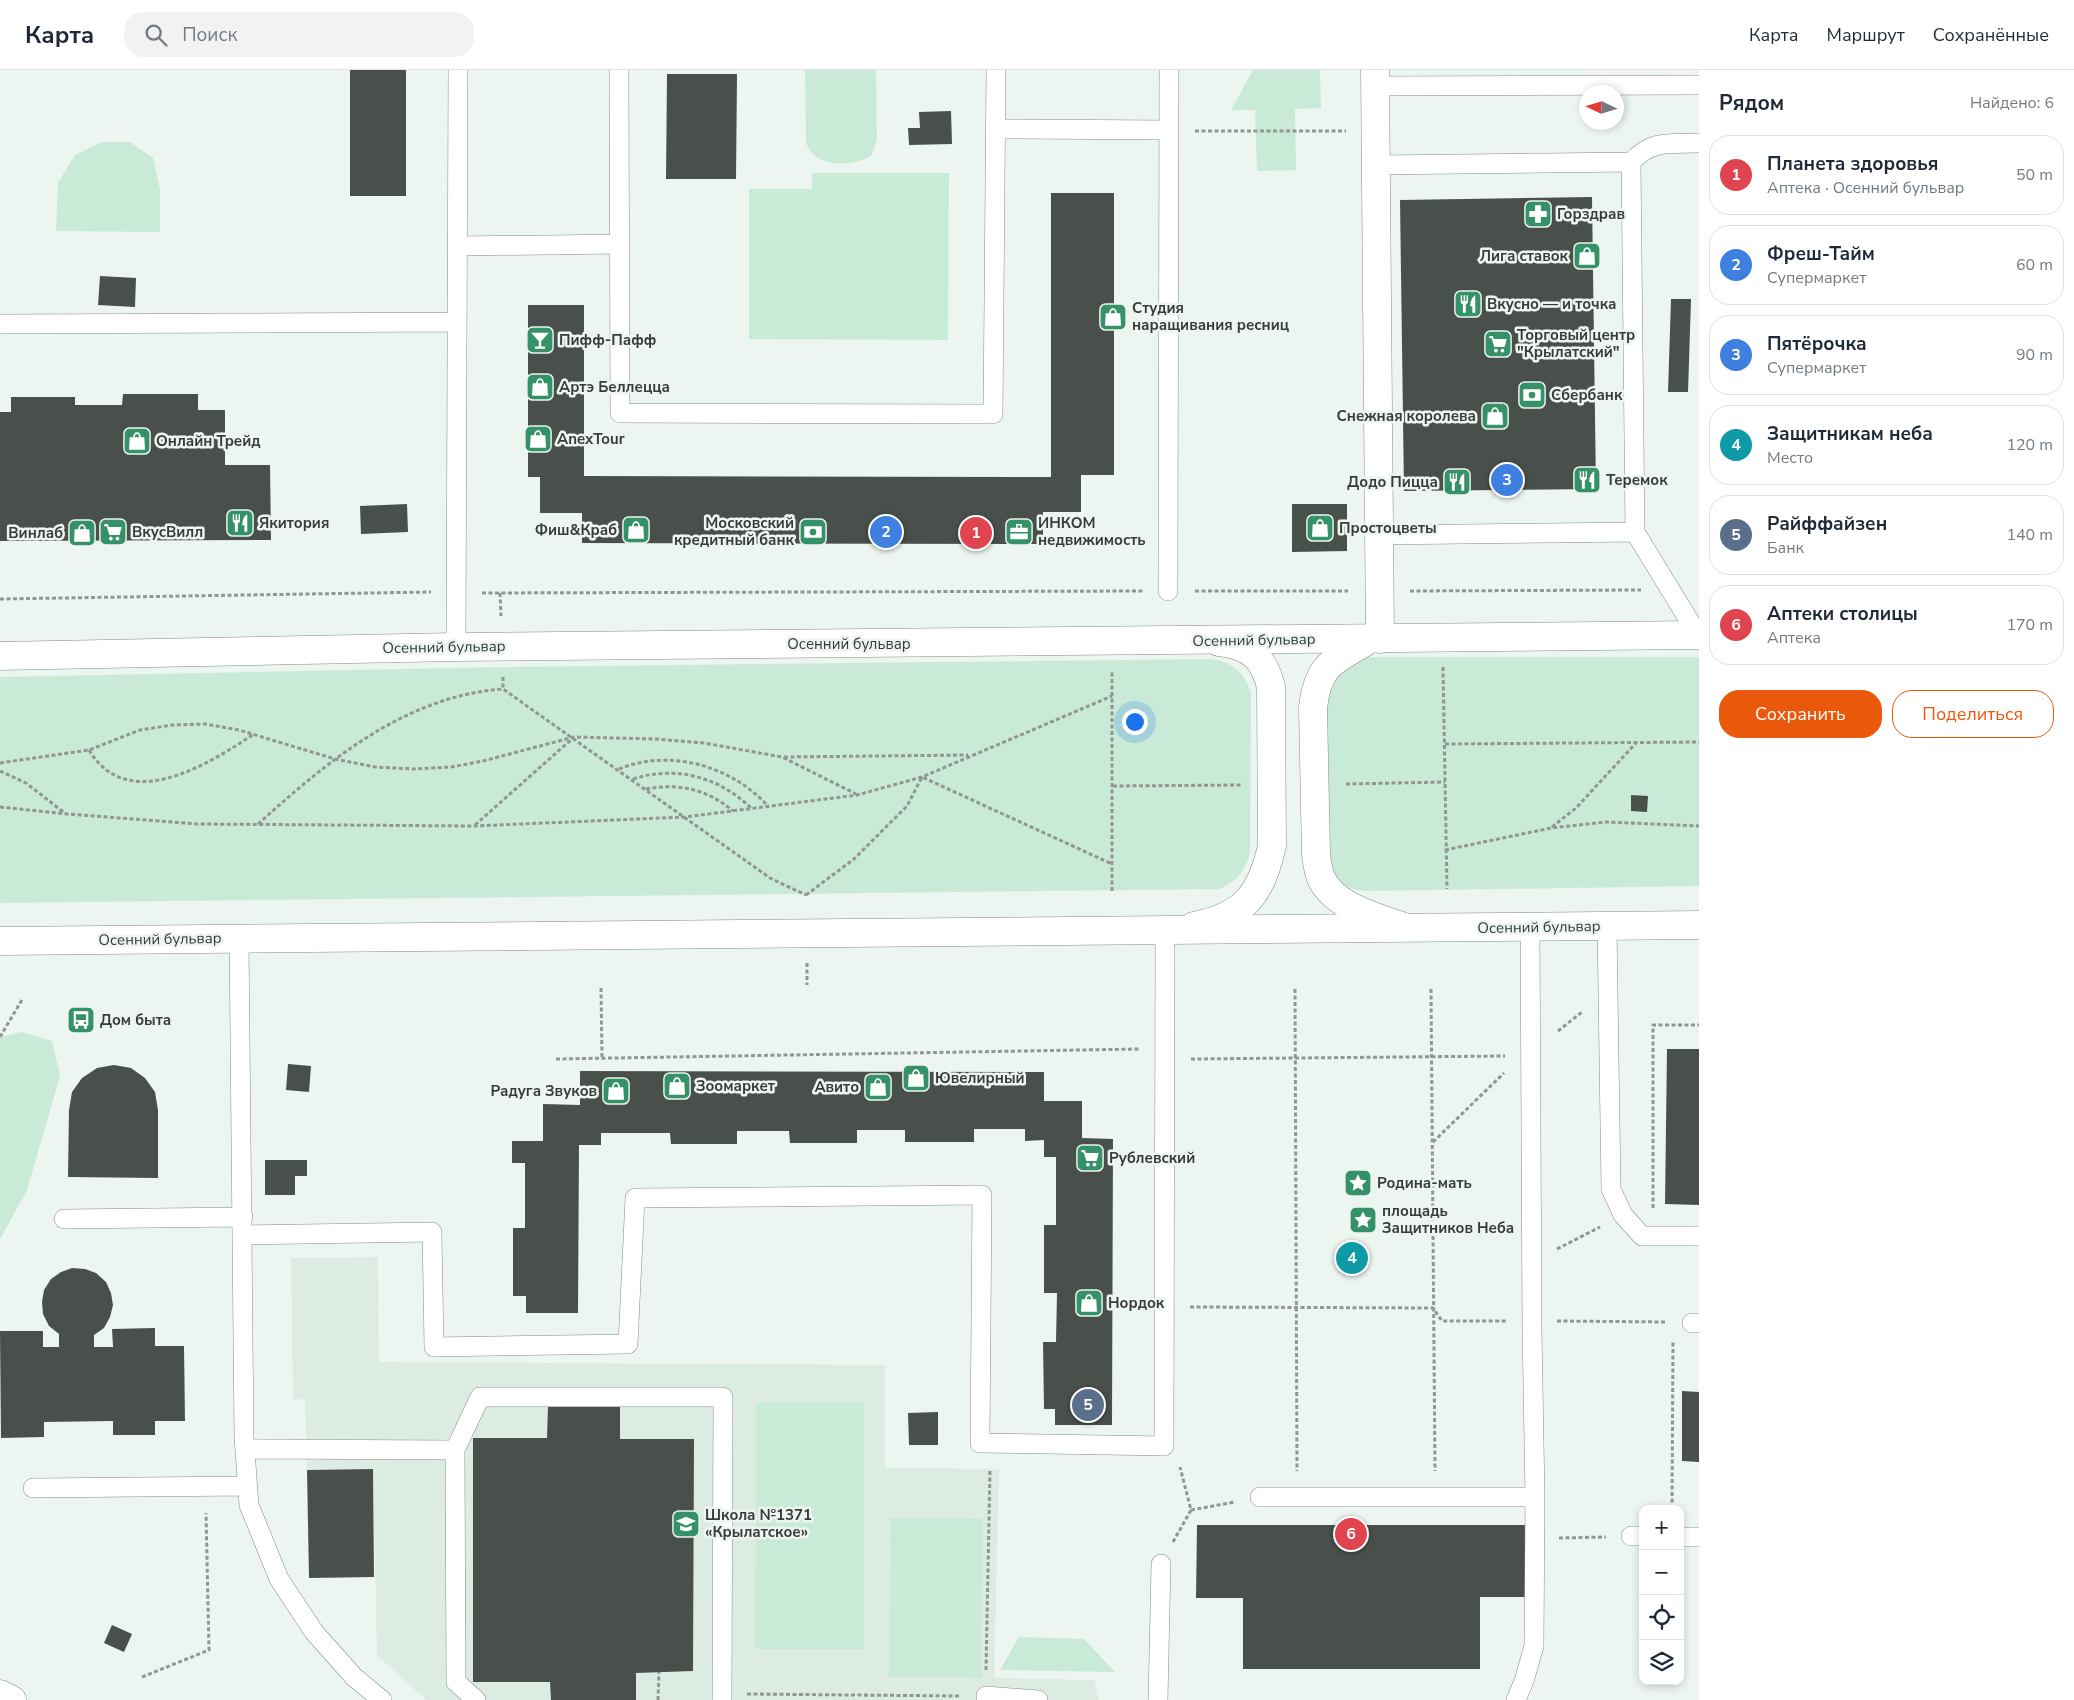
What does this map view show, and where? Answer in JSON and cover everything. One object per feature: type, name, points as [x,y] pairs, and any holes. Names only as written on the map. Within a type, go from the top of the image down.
[{"type":"street","points":[[1375,78],[1379,591],[1375,639],[1326,667],[1316,687],[1314,708],[1316,854],[1321,877],[1330,892],[1366,914],[1408,929]]},
{"type":"street","name":"Осенний бульвар","points":[[0,656],[456,647],[1698,635]]},
{"type":"street","points":[[1170,930],[1227,918],[1242,907],[1258,888],[1267,868],[1272,846],[1272,687],[1269,675],[1256,656],[1246,649],[1236,644],[1208,641]]},
{"type":"street","name":"Осенний бульвар","points":[[0,941],[1699,925]]},
{"type":"street","points":[[0,1694],[12,1700]]},
{"type":"lane","points":[[456,647],[458,70]]},
{"type":"lane","points":[[619,70],[620,414],[993,414],[997,129],[996,70]]},
{"type":"lane","points":[[1168,591],[1169,70]]},
{"type":"lane","points":[[1375,78],[1699,84]]},
{"type":"lane","points":[[997,129],[1169,130]]},
{"type":"lane","points":[[1376,165],[1631,162],[1644,149],[1658,144],[1699,143]]},
{"type":"lane","points":[[1631,162],[1635,532],[1698,635]]},
{"type":"lane","points":[[458,246],[620,244]]},
{"type":"lane","points":[[0,324],[457,322]]},
{"type":"lane","points":[[1379,535],[1635,532]]},
{"type":"lane","points":[[1607,926],[1611,1189],[1623,1215],[1642,1236],[1699,1236]]},
{"type":"lane","points":[[1516,1700],[1524,1681],[1534,1646],[1535,1497],[1532,1261],[1526,1054],[1530,927]]},
{"type":"lane","points":[[64,1220],[432,1232],[434,1347],[628,1344],[635,1198],[982,1195],[980,1443],[1164,1446],[1170,930]]},
{"type":"lane","points":[[239,938],[245,1449],[248,1505],[279,1579],[314,1632],[354,1676],[382,1700]]},
{"type":"lane","points":[[476,1700],[456,1682],[455,1450],[480,1397],[724,1398],[722,1697]]},
{"type":"lane","points":[[245,1449],[455,1450]]},
{"type":"lane","points":[[33,1488],[247,1486]]},
{"type":"lane","points":[[1260,1498],[1535,1497]]},
{"type":"lane","points":[[1684,1537],[1699,1537]]},
{"type":"lane","points":[[1158,1700],[1161,1564]]},
{"type":"lane","points":[[986,1696],[1038,1700]]},
{"type":"path","points":[[1169,130],[1353,131]]},
{"type":"path","points":[[0,599],[456,593],[1672,590]]},
{"type":"path","points":[[1442,658],[1447,889]]},
{"type":"path","points":[[1112,669],[1112,891]]},
{"type":"path","points":[[503,680],[503,689]]},
{"type":"path","points":[[258,824],[309,778],[380,728],[419,710],[458,696],[503,689],[770,878],[806,895],[854,859],[906,806],[922,777]]},
{"type":"path","points":[[0,806],[67,814],[198,824],[474,826],[685,818],[857,795],[922,777],[1112,696]]},
{"type":"path","points":[[0,763],[88,750],[140,730],[172,725],[205,724],[255,734],[336,759],[375,767],[414,769],[451,767],[484,762],[574,738],[704,743],[782,757],[971,755]]},
{"type":"path","points":[[88,750],[96,763],[121,780],[148,781],[174,777],[202,767],[255,734]]},
{"type":"path","points":[[474,826],[574,738]]},
{"type":"path","points":[[1444,744],[1699,742]]},
{"type":"path","points":[[1551,828],[1576,808],[1636,743]]},
{"type":"path","points":[[782,757],[817,772],[857,795]]},
{"type":"path","points":[[619,770],[644,762],[690,762],[721,772],[734,779],[757,794],[768,806]]},
{"type":"path","points":[[0,771],[26,783],[67,814]]},
{"type":"path","points":[[632,779],[645,775],[670,773],[698,776],[726,788],[751,808]]},
{"type":"path","points":[[922,777],[1112,864]]},
{"type":"path","points":[[646,789],[672,786],[691,789],[709,794],[733,811]]},
{"type":"path","points":[[1445,850],[1551,828],[1606,822],[1699,826]]},
{"type":"path","points":[[601,988],[602,1058]]},
{"type":"path","points":[[1432,1142],[1526,1054],[1591,1004],[1608,988]]},
{"type":"path","points":[[1296,989],[1297,1474]]},
{"type":"path","points":[[1431,989],[1435,1474]]},
{"type":"path","points":[[0,1037],[23,998]]},
{"type":"path","points":[[1653,1236],[1653,1025],[1699,1024]]},
{"type":"path","points":[[556,1060],[1144,1049]]},
{"type":"path","points":[[1185,1059],[1432,1058],[1526,1054]]},
{"type":"path","points":[[1532,1261],[1623,1215]]},
{"type":"path","points":[[1184,1307],[1433,1308]]},
{"type":"path","points":[[1433,1308],[1442,1321],[1688,1323],[1672,1505]]},
{"type":"path","points":[[1161,1564],[1191,1510],[1179,1464]]},
{"type":"path","points":[[722,1697],[986,1696],[990,1468]]},
{"type":"path","points":[[1191,1510],[1260,1498]]},
{"type":"path","points":[[142,1677],[208,1650],[206,1533]]},
{"type":"path","points":[[1534,1538],[1637,1536]]},
{"type":"path","points":[[658,1700],[659,1672]]},
{"type":"shaded area","name":"Школа №1371 «Крылатское»","points":[[378,1257],[379,1362],[885,1365],[885,1468],[999,1469],[994,1678],[1094,1680],[1099,1700],[426,1700],[377,1655],[373,1469],[307,1470],[305,1399],[293,1400],[291,1258]]},
{"type":"green space","points":[[805,70],[876,70],[877,140],[871,156],[853,162],[834,163],[816,157],[810,151],[806,142]]},
{"type":"green space","points":[[1253,70],[1320,70],[1321,108],[1295,109],[1296,170],[1257,171],[1255,110],[1231,110]]},
{"type":"green space","points":[[102,142],[130,142],[153,158],[160,189],[160,232],[56,231],[58,183],[75,155]]},
{"type":"green space","points":[[812,173],[949,173],[948,340],[749,339],[749,189],[812,189]]},
{"type":"green space","points":[[1369,657],[1699,657],[1699,886],[1361,891],[1344,884],[1337,877],[1331,866],[1325,707],[1328,686],[1355,660]]},
{"type":"green space","points":[[1208,659],[1224,662],[1236,669],[1245,680],[1251,695],[1250,853],[1239,876],[1219,889],[0,903],[0,677],[502,667]]},
{"type":"green space","points":[[22,1032],[52,1041],[60,1076],[27,1190],[0,1239],[0,1037]]},
{"type":"green space","points":[[756,1402],[864,1402],[864,1649],[755,1649]]},
{"type":"green space","points":[[891,1518],[983,1519],[981,1678],[889,1677]]},
{"type":"green space","points":[[1019,1637],[1084,1639],[1115,1672],[1000,1670]]},
{"type":"building","points":[[350,70],[406,70],[406,196],[350,196]]},
{"type":"building","points":[[667,74],[737,74],[736,179],[666,179]]},
{"type":"building","points":[[951,111],[952,144],[909,145],[908,128],[920,128],[919,112]]},
{"type":"building","points":[[1051,193],[1114,193],[1114,475],[1081,475],[1081,512],[1043,512],[1043,544],[582,543],[582,513],[540,513],[540,477],[528,477],[528,305],[584,305],[584,476],[1051,477]]},
{"type":"building","name":"Торговый центр \"Крылатский\"","points":[[1592,197],[1596,489],[1404,491],[1400,200]]},
{"type":"building","points":[[100,276],[136,278],[135,307],[98,305]]},
{"type":"building","points":[[1671,299],[1691,299],[1688,392],[1668,392]]},
{"type":"building","points":[[123,394],[198,394],[198,410],[225,410],[225,465],[270,465],[271,540],[0,541],[0,412],[11,412],[11,397],[75,397],[75,405],[122,405]]},
{"type":"building","points":[[407,504],[408,532],[361,534],[360,506]]},
{"type":"building","name":"Простоцветы","points":[[1292,504],[1347,504],[1347,551],[1292,552]]},
{"type":"building","points":[[1631,795],[1648,796],[1647,812],[1631,811]]},
{"type":"building","points":[[1667,1049],[1699,1049],[1699,1205],[1665,1204]]},
{"type":"building","points":[[288,1064],[311,1066],[309,1092],[286,1090]]},
{"type":"building","points":[[114,1065],[131,1068],[145,1078],[155,1092],[158,1110],[158,1178],[68,1177],[69,1110],[72,1092],[82,1078],[97,1068]]},
{"type":"building","points":[[580,1071],[1044,1072],[1044,1101],[1082,1101],[1082,1138],[1113,1139],[1112,1425],[1055,1425],[1055,1409],[1044,1409],[1043,1342],[1056,1342],[1057,1293],[1044,1293],[1044,1225],[1056,1225],[1056,1157],[1044,1157],[1044,1140],[1025,1141],[1025,1129],[974,1129],[974,1142],[905,1142],[905,1130],[857,1130],[857,1143],[790,1143],[789,1131],[737,1131],[737,1144],[671,1144],[670,1133],[601,1133],[601,1145],[579,1145],[578,1313],[526,1313],[526,1296],[513,1296],[513,1228],[525,1228],[525,1163],[512,1163],[512,1141],[543,1141],[543,1104],[580,1105]]},
{"type":"building","points":[[265,1160],[307,1160],[307,1176],[295,1176],[295,1195],[265,1195]]},
{"type":"building","points":[[72,1268],[85,1269],[96,1273],[106,1282],[111,1293],[113,1305],[110,1317],[104,1328],[94,1335],[94,1347],[113,1347],[112,1329],[155,1328],[155,1346],[184,1346],[185,1421],[155,1421],[155,1435],[113,1435],[113,1421],[44,1422],[44,1437],[1,1438],[0,1331],[43,1331],[43,1347],[59,1347],[59,1334],[49,1326],[43,1314],[42,1302],[44,1290],[51,1279],[61,1272]]},
{"type":"building","points":[[1682,1391],[1699,1392],[1699,1462],[1682,1461]]},
{"type":"building","points":[[548,1406],[620,1406],[620,1439],[694,1439],[693,1671],[636,1673],[636,1700],[551,1700],[550,1682],[473,1682],[473,1438],[547,1438]]},
{"type":"building","points":[[938,1412],[938,1445],[909,1445],[908,1413]]},
{"type":"building","points":[[373,1469],[374,1577],[309,1578],[307,1470]]},
{"type":"building","points":[[1197,1525],[1525,1525],[1525,1597],[1480,1597],[1480,1669],[1243,1669],[1243,1598],[1196,1598]]},
{"type":"building","points":[[112,1625],[132,1634],[124,1652],[104,1643]]},
{"type":"place","name":"Горздрав","points":[[1538,214]]},
{"type":"place","name":"Лига ставок","points":[[1587,256]]},
{"type":"place","name":"Вкусно — и точка","points":[[1468,304]]},
{"type":"place","name":"Студия наращивания ресниц","points":[[1113,317]]},
{"type":"place","name":"Пифф-Пафф","points":[[540,340]]},
{"type":"place","name":"Торговый центр \"Крылатский\"","points":[[1498,344]]},
{"type":"place","name":"Артэ Беллецца","points":[[540,387]]},
{"type":"place","name":"Сбербанк","points":[[1532,395]]},
{"type":"place","name":"Снежная королева","points":[[1495,416]]},
{"type":"place","name":"AnexTour","points":[[538,439]]},
{"type":"place","name":"Онлайн Трейд","points":[[137,441]]},
{"type":"place","name":"Пятёрочка","points":[[1507,480]]},
{"type":"place","name":"Теремок","points":[[1587,480]]},
{"type":"place","name":"Додо Пицца","points":[[1457,482]]},
{"type":"place","name":"Якитория","points":[[240,523]]},
{"type":"place","name":"Простоцветы","points":[[1320,528]]},
{"type":"place","name":"Фиш&Краб","points":[[636,530]]},
{"type":"place","name":"ВкусВилл","points":[[113,532]]},
{"type":"place","name":"Московский кредитный банк","points":[[813,532]]},
{"type":"place","name":"Фреш-Тайм","points":[[886,532]]},
{"type":"place","name":"ИНКОМ недвижимость","points":[[1019,532]]},
{"type":"place","name":"Винлаб","points":[[82,533]]},
{"type":"place","name":"Планета здоровья","points":[[976,533]]},
{"type":"place","name":"Дом быта","points":[[81,1020]]},
{"type":"place","name":"Ювелирный","points":[[916,1078]]},
{"type":"place","name":"Зоомаркет","points":[[677,1086]]},
{"type":"place","name":"Авито","points":[[878,1087]]},
{"type":"place","name":"Радуга Звуков","points":[[616,1091]]},
{"type":"place","name":"Рублевский","points":[[1090,1158]]},
{"type":"place","name":"Родина-мать","points":[[1358,1183]]},
{"type":"place","name":"площадь Защитников Неба","points":[[1363,1220]]},
{"type":"place","name":"Защитникам неба","points":[[1352,1258]]},
{"type":"place","name":"Нордок","points":[[1089,1303]]},
{"type":"place","name":"Райффайзен","points":[[1088,1405]]},
{"type":"place","name":"Школа №1371 «Крылатское»","points":[[686,1524]]},
{"type":"place","name":"Аптеки столицы","points":[[1351,1534]]}]
